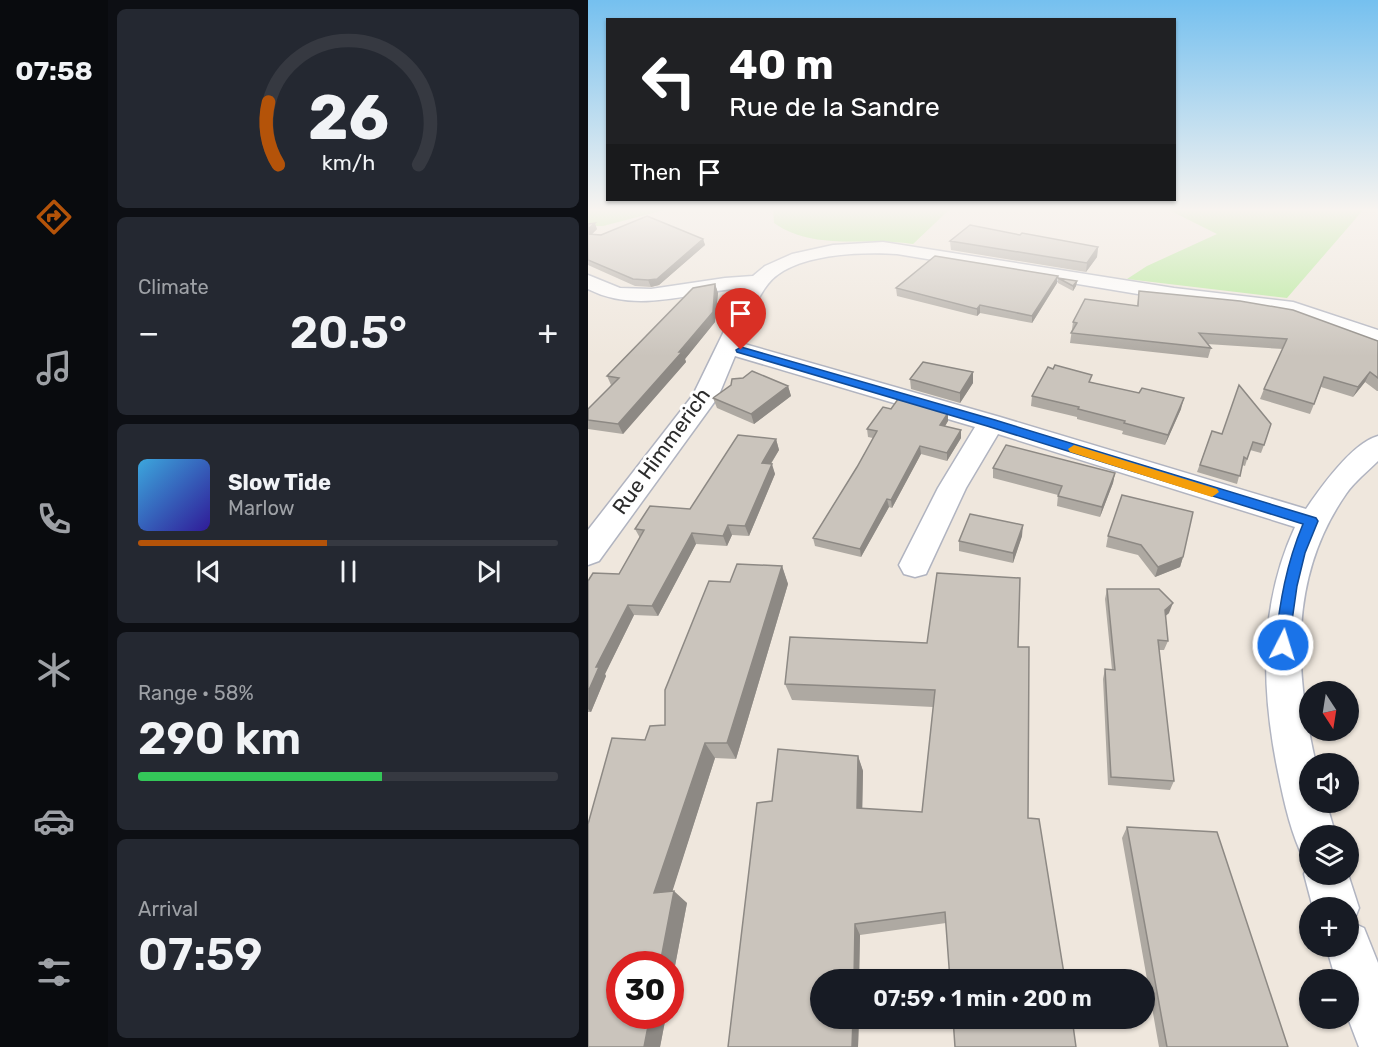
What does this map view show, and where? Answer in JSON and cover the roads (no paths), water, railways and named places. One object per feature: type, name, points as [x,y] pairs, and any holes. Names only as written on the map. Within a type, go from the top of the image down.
[{"type":"street","points":[[595,305],[621,294],[671,291],[740,281],[759,282],[770,271],[809,258]]},
{"type":"street","points":[[957,258],[1163,292],[1275,305],[1313,313],[1378,338]]},
{"type":"street","points":[[588,281],[621,294]]},
{"type":"street","name":"Rue Himmerich","points":[[588,553],[705,397],[759,282]]},
{"type":"street","points":[[728,347],[991,423],[1311,521]]},
{"type":"street","points":[[915,565],[952,488],[991,423]]},
{"type":"street","points":[[1312,825],[1295,765],[1286,712],[1282,661],[1290,586],[1298,553],[1311,521],[1331,490],[1357,462],[1378,445]]},
{"type":"street","points":[[1352,957],[1378,1032]]}]
